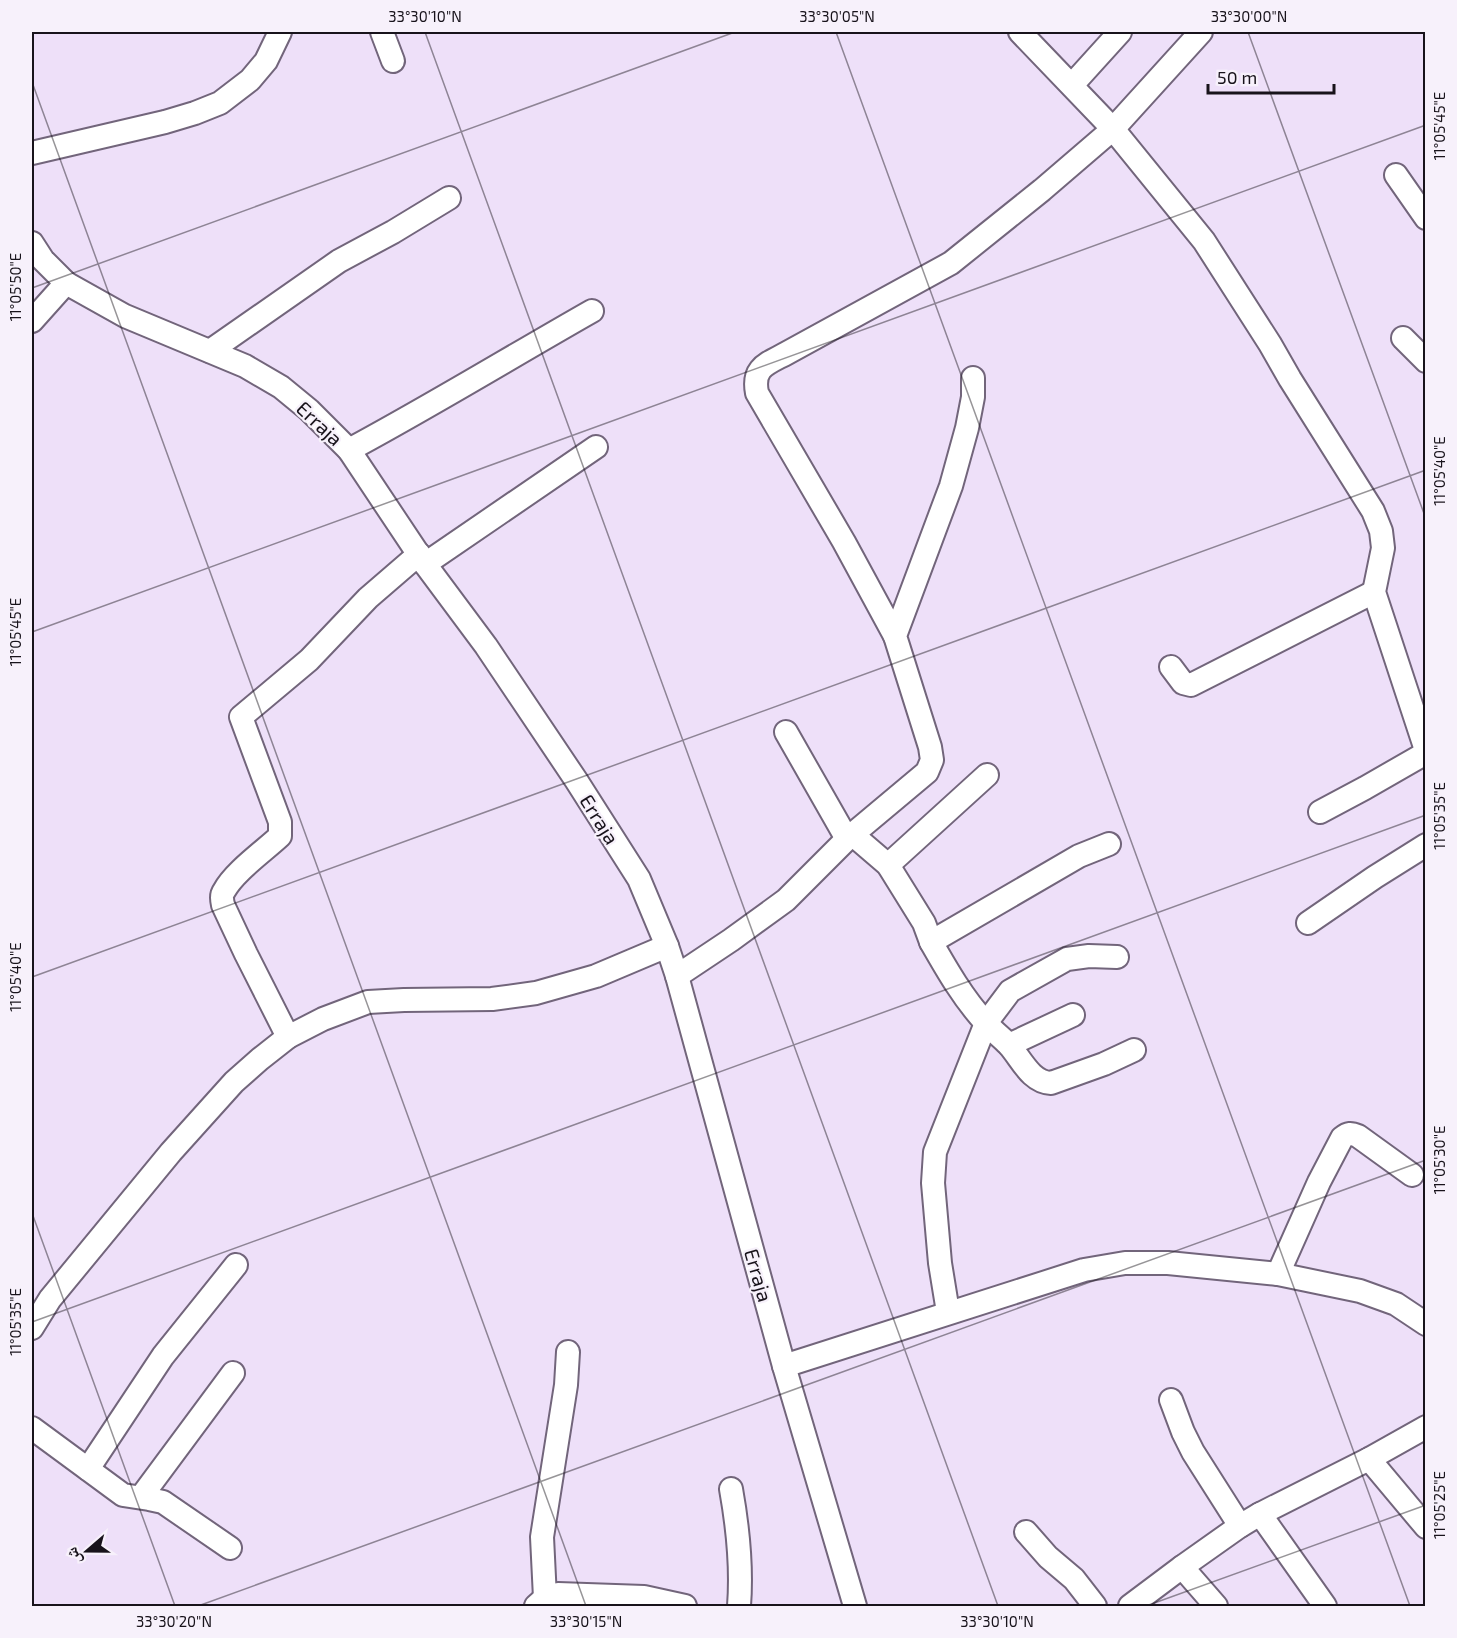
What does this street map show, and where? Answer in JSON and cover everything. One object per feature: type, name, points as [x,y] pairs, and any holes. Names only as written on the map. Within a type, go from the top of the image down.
[{"type":"street","points":[[32,153],[165,122],[220,103],[250,80],[266,61],[280,32]]},
{"type":"street","points":[[382,32],[393,61]]},
{"type":"street","points":[[1020,32],[1113,129],[1204,241],[1373,511],[1381,531],[1383,548],[1374,592],[1425,751],[1365,788],[1320,812]]},
{"type":"street","points":[[1072,84],[1120,32]]},
{"type":"street","points":[[677,976],[786,900],[850,837],[923,777],[932,760],[895,636],[758,393],[755,380],[758,373],[766,364],[951,263],[1113,129],[1201,32]]},
{"type":"street","points":[[1396,175],[1425,218]]},
{"type":"street","points":[[210,351],[339,261],[449,198]]},
{"type":"street","name":"Erraja","points":[[32,243],[43,260],[66,283],[125,316],[245,366],[281,387],[309,410],[350,450],[422,559],[486,646],[639,879],[677,976],[848,1605]]},
{"type":"street","points":[[32,321],[66,283]]},
{"type":"street","points":[[350,450],[592,311]]},
{"type":"street","points":[[1403,338],[1425,361]]},
{"type":"street","points":[[895,636],[951,486],[967,428],[973,398],[973,378]]},
{"type":"street","points":[[288,1037],[223,905],[222,892],[234,877],[280,836],[281,830],[241,717],[309,660],[368,598],[422,559],[596,447]]},
{"type":"street","points":[[1171,667],[1183,683],[1191,685],[1374,592]]},
{"type":"street","points":[[786,732],[850,837],[888,865],[924,923],[931,942],[958,988],[1034,1076],[1044,1083],[1051,1083],[1104,1064],[1134,1050]]},
{"type":"street","points":[[888,865],[987,775]]},
{"type":"street","points":[[931,942],[1079,856],[1109,844]]},
{"type":"street","points":[[1308,923],[1425,845]]},
{"type":"street","points":[[32,1328],[50,1299],[171,1152],[234,1082],[288,1037],[323,1019],[368,1002],[492,999],[536,993],[596,976],[667,946]]},
{"type":"street","points":[[948,1312],[940,1263],[933,1183],[935,1152],[986,1023],[1010,991],[1067,959],[1089,956],[1117,957]]},
{"type":"street","points":[[1009,1045],[1073,1015]]},
{"type":"street","points":[[1278,1274],[1319,1182],[1346,1134],[1358,1136],[1412,1175]]},
{"type":"street","points":[[784,1366],[1084,1270],[1125,1263],[1168,1263],[1278,1274],[1360,1292],[1396,1304],[1425,1324]]},
{"type":"street","points":[[88,1469],[163,1356],[236,1265]]},
{"type":"street","points":[[568,1352],[567,1384],[542,1537],[540,1602],[558,1594],[685,1606]]},
{"type":"street","points":[[141,1497],[233,1373]]},
{"type":"street","points":[[1171,1400],[1193,1452],[1240,1526]]},
{"type":"street","points":[[1130,1606],[1240,1526],[1370,1459],[1425,1427]]},
{"type":"street","points":[[32,1428],[123,1495],[163,1502],[230,1548]]},
{"type":"street","points":[[1370,1459],[1425,1527]]},
{"type":"street","points":[[731,1490],[738,1528],[740,1594],[738,1606]]},
{"type":"street","points":[[1260,1514],[1325,1606]]},
{"type":"street","points":[[1026,1532],[1048,1557],[1074,1579],[1095,1606]]},
{"type":"street","points":[[1182,1567],[1216,1606]]}]
